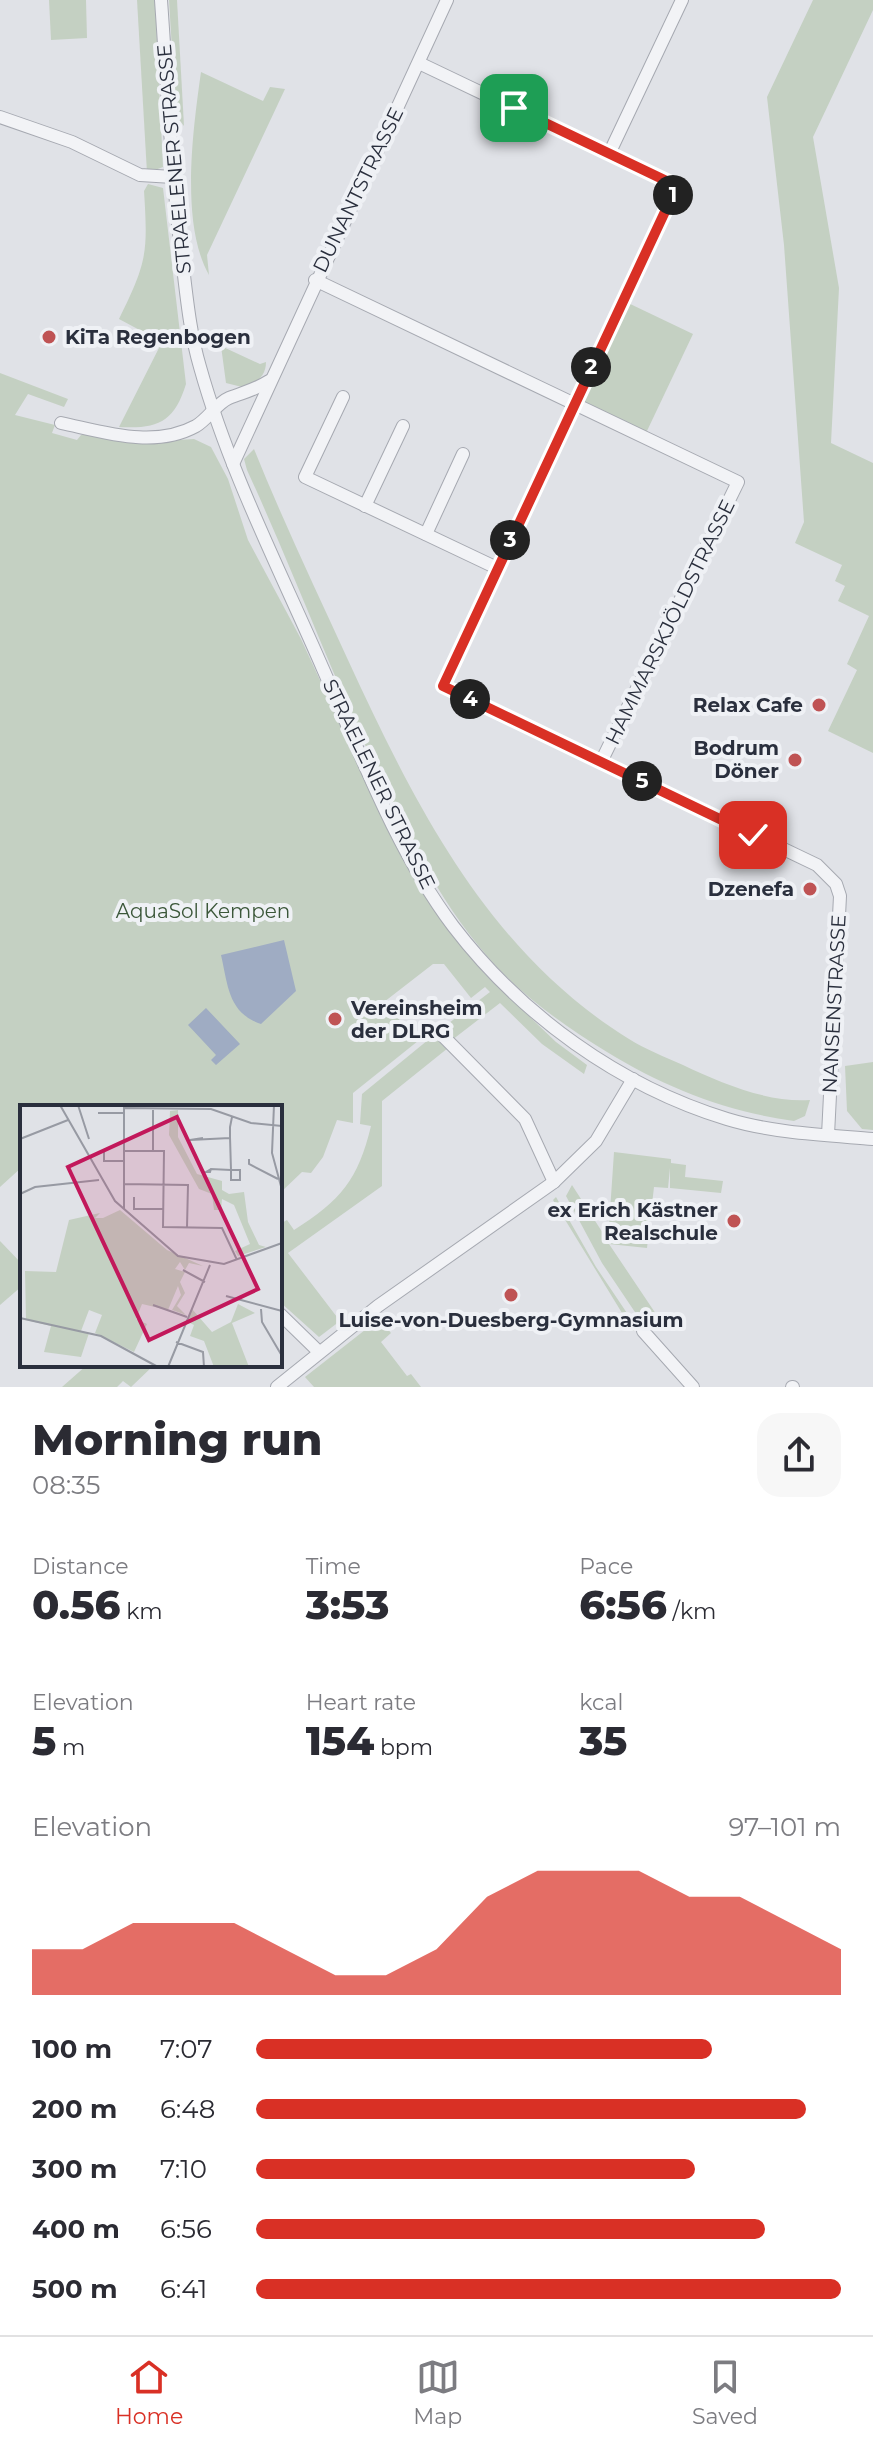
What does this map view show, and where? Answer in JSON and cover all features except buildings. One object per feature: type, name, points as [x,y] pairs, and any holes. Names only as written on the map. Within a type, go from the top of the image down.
[{"type":"street","name":"STRAELENER STRASSE","points":[[161,0],[173,177],[195,345],[214,411],[233,464],[391,817],[452,924],[506,986],[548,1023],[598,1060],[661,1094],[729,1119],[873,1139]]},
{"type":"street","name":"DUNANTSTRASSE","points":[[233,464],[315,280],[447,0]]},
{"type":"street","points":[[609,154],[682,0]]},
{"type":"street","points":[[343,397],[305,477],[497,568],[677,186],[419,63]]},
{"type":"street","points":[[0,117],[72,142],[140,175],[173,177]]},
{"type":"street","points":[[315,280],[574,404]]},
{"type":"street","points":[[61,423],[146,438],[196,426],[227,398],[251,393],[269,381]]},
{"type":"street","name":"HAMMARSKJÖLDSTRASSE","points":[[574,404],[738,482],[601,762]]},
{"type":"street","points":[[365,506],[403,426]]},
{"type":"street","points":[[426,534],[463,454]]},
{"type":"street","name":"NANSENSTRASSE","points":[[497,568],[443,686],[817,865],[836,884],[840,896],[828,1135]]},
{"type":"street","points":[[437,1030],[525,1119],[554,1182]]},
{"type":"street","points":[[277,1387],[319,1352],[554,1182],[596,1141],[633,1079]]},
{"type":"street","points":[[282,1316],[319,1352]]},
{"type":"street","points":[[643,1331],[693,1387]]},
{"type":"green space","points":[[49,0],[86,0],[87,38],[51,40]]},
{"type":"green space","points":[[137,0],[155,0],[163,167],[147,173]]},
{"type":"green space","points":[[169,0],[177,0],[184,126],[176,116]]},
{"type":"green space","points":[[813,0],[873,0],[873,10],[813,137],[839,288],[831,443],[873,463],[873,753],[828,731],[857,670],[847,664],[869,616],[838,601],[845,586],[835,581],[842,565],[795,543],[804,522],[784,245],[767,97]]},
{"type":"green space","points":[[201,72],[263,101],[270,87],[285,89],[207,255],[209,275],[194,230],[192,203],[192,148]]},
{"type":"green space","points":[[148,184],[163,188],[186,384],[176,407],[162,421],[144,427],[119,427],[162,342],[119,319],[144,257],[144,191]]},
{"type":"green space","points":[[626,302],[693,334],[646,433],[582,403],[580,398]]},
{"type":"green space","points":[[221,346],[260,364],[266,362],[263,375],[246,388],[226,383]]},
{"type":"green space","name":"AquaSol Kempen","points":[[0,373],[68,399],[64,407],[28,394],[15,415],[55,425],[52,433],[77,440],[81,435],[144,442],[194,439],[211,447],[228,479],[248,540],[301,639],[396,845],[445,924],[485,974],[556,1042],[587,1065],[584,1074],[542,1044],[500,1003],[452,1040],[445,1031],[449,1023],[490,992],[485,987],[471,998],[444,964],[433,964],[384,1002],[418,1041],[353,1093],[353,1123],[337,1120],[323,1157],[311,1173],[302,1172],[282,1191],[282,1105],[20,1105],[20,1169],[0,1187]]},
{"type":"green space","points":[[254,449],[400,768],[429,821],[496,919],[535,963],[579,1004],[629,1039],[729,1085],[761,1095],[810,1100],[805,1116],[794,1121],[745,1111],[697,1096],[651,1076],[607,1052],[549,1013],[509,979],[478,945],[430,874],[360,734],[247,470],[244,459]]},
{"type":"green space","points":[[428,1040],[439,1040],[448,1048],[382,1101],[382,1186],[288,1253],[340,1321],[319,1337],[282,1304],[282,1223],[287,1220],[294,1230],[336,1198],[353,1175],[371,1126],[360,1124],[362,1094]]},
{"type":"green space","points":[[873,1062],[873,1130],[862,1129],[847,1111],[845,1066]]},
{"type":"green space","points":[[614,1152],[671,1159],[671,1163],[686,1165],[685,1177],[723,1181],[721,1193],[670,1188],[670,1168],[668,1188],[654,1187],[647,1248],[609,1244],[656,1314],[643,1324],[602,1263],[566,1196],[572,1185],[608,1241]]},
{"type":"green space","points":[[556,1197],[596,1267],[637,1328],[633,1331],[553,1200]]},
{"type":"green space","points":[[0,1241],[20,1262],[20,1288],[0,1305]]},
{"type":"green space","points":[[379,1319],[391,1333],[381,1342],[407,1376],[411,1374],[421,1387],[314,1387],[305,1377]]},
{"type":"green space","points":[[85,1367],[152,1367],[131,1387],[123,1381],[117,1387],[62,1387]]},
{"type":"water","points":[[284,940],[296,991],[261,1024],[242,1013],[231,997],[221,955]]},
{"type":"water","points":[[206,1008],[240,1044],[216,1065],[211,1060],[216,1055],[188,1025]]},
{"type":"place","name":"KiTa Regenbogen","points":[[49,337]]},
{"type":"place","name":"Relax Cafe","points":[[819,705]]},
{"type":"place","name":"Bodrum Döner","points":[[795,760]]},
{"type":"place","name":"Dzenefa","points":[[810,889]]},
{"type":"place","name":"Vereinsheim der DLRG","points":[[335,1019]]},
{"type":"place","name":"ex Erich Kästner Realschule","points":[[734,1221]]},
{"type":"place","name":"Luise-von-Duesberg-Gymnasium","points":[[511,1295]]},
{"type":"route","points":[[514,108],[677,186],[443,686],[753,835]]}]
